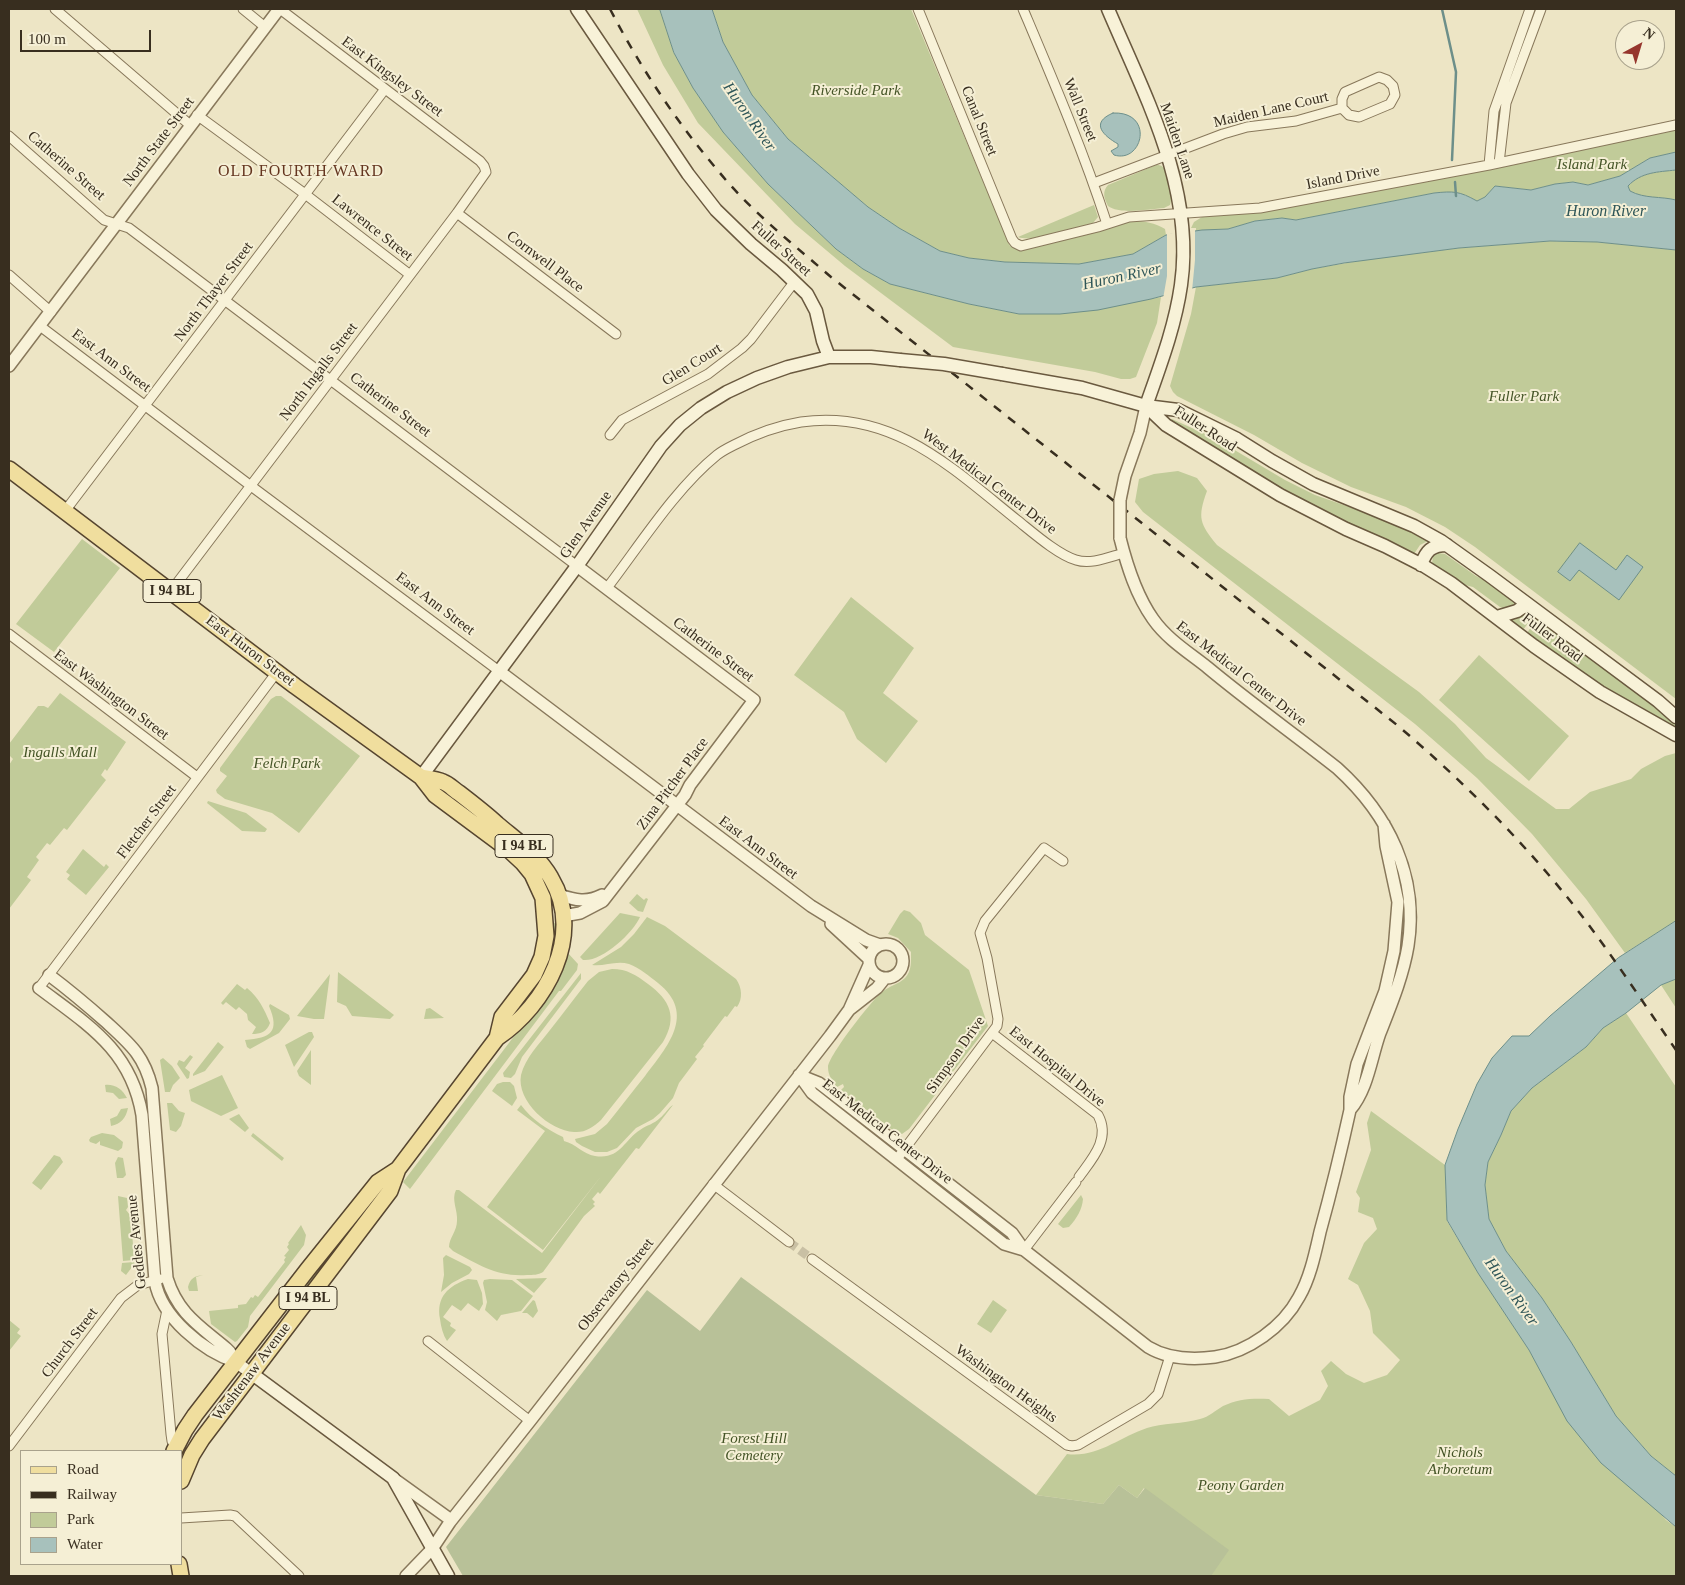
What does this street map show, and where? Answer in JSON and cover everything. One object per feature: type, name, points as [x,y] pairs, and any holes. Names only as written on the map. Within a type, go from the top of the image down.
[{"type":"main road","name":"Fuller Street","points":[[577,9],[688,174],[716,210],[750,244],[795,281],[807,294],[816,311],[828,357]]},
{"type":"main road","name":"Maiden Lane","points":[[1108,9],[1172,166],[1182,214],[1181,282],[1176,312],[1167,346],[1146,406]]},
{"type":"main road","points":[[828,357],[871,357],[944,364],[1082,388],[1146,406]]},
{"type":"main road","name":"Glen Avenue","points":[[421,777],[577,566],[661,446],[680,425],[701,408],[727,392],[757,378],[788,367],[828,357]]},
{"type":"main road","name":"Fuller Road","points":[[1146,406],[1178,410],[1237,439],[1313,484],[1414,526],[1447,545],[1658,701],[1676,717]]},
{"type":"main road","name":"Fuller Road","points":[[1146,406],[1166,425],[1280,495],[1338,526],[1385,546],[1422,565],[1451,583],[1600,692],[1676,735]]},
{"type":"main road","name":"East Huron Street","points":[[9,469],[277,672],[421,777],[435,795],[509,850],[532,874],[543,898],[546,916]]},
{"type":"main road","points":[[1422,565],[1425,553],[1431,548],[1447,545]]},
{"type":"main road","points":[[1497,617],[1517,611],[1527,604]]},
{"type":"main road","name":"East Huron Street","points":[[421,777],[444,782],[527,849],[552,878],[559,895],[563,916]]},
{"type":"main road","points":[[543,898],[555,913],[563,916]]},
{"type":"main road","name":"Washtenaw Avenue","points":[[497,1038],[502,1017],[530,981],[540,963],[546,943],[546,916]]},
{"type":"main road","name":"Washtenaw Avenue","points":[[182,1479],[192,1455],[202,1439],[390,1191],[398,1169],[497,1038],[515,1026],[549,982],[556,968],[561,948],[564,933],[563,916]]},
{"type":"main road","name":"Washtenaw Avenue","points":[[175,1450],[195,1415],[295,1286],[378,1182],[398,1169]]},
{"type":"main road","points":[[251,1373],[251,1358],[293,1299],[295,1286]]},
{"type":"main road","points":[[202,1439],[208,1415],[238,1374],[236,1362]]},
{"type":"main road","name":"Geddes Avenue","points":[[251,1373],[393,1478],[448,1576]]},
{"type":"street","points":[[55,9],[190,125]]},
{"type":"street","points":[[243,9],[265,27]]},
{"type":"street","name":"North State Street","points":[[9,366],[197,115],[280,9]]},
{"type":"street","name":"East Kingsley Street","points":[[280,9],[480,162],[486,169]]},
{"type":"street","name":"Canal Street","points":[[918,9],[1015,243]]},
{"type":"street","name":"Wall Street","points":[[1023,9],[1064,104],[1094,183],[1107,224]]},
{"type":"street","points":[[1488,165],[1490,132],[1494,111],[1530,9]]},
{"type":"street","points":[[1498,163],[1506,103],[1541,9]]},
{"type":"street","name":"Maiden Lane Court","points":[[1379,77],[1387,80],[1394,86],[1395,95],[1390,104],[1367,114],[1359,117],[1349,115],[1342,108],[1342,99],[1345,92],[1379,77]]},
{"type":"street","name":"North Thayer Street","points":[[65,511],[385,89]]},
{"type":"street","name":"Maiden Lane Court","points":[[1094,183],[1223,134],[1247,128],[1296,121],[1342,108]]},
{"type":"street","points":[[1494,111],[1505,113]]},
{"type":"street","name":"Lawrence Street","points":[[197,115],[305,194],[409,274]]},
{"type":"street","name":"Island Drive","points":[[1015,243],[1027,246],[1129,217],[1260,208],[1488,165],[1676,125]]},
{"type":"street","name":"Catherine Street","points":[[9,136],[104,220],[129,228],[754,700]]},
{"type":"street","name":"North Ingalls Street","points":[[171,591],[457,213],[483,177],[486,169]]},
{"type":"street","name":"Cornwell Place","points":[[457,213],[616,334]]},
{"type":"street","points":[[9,275],[51,312]]},
{"type":"street","name":"Glen Court","points":[[610,435],[622,420],[708,374],[742,348],[795,281]]},
{"type":"street","name":"East Ann Street","points":[[40,326],[811,906],[866,940],[880,945]]},
{"type":"street","name":"East Medical Center Drive","points":[[800,1075],[820,1083],[1012,1233],[1024,1250],[1139,1341],[1157,1352],[1170,1356],[1200,1358],[1235,1352],[1268,1332],[1283,1320],[1299,1297],[1327,1209],[1350,1110],[1350,1097],[1357,1064],[1385,991],[1394,951],[1398,902],[1386,846],[1384,824],[1366,796],[1337,768],[1164,633],[1143,603],[1120,538],[1120,500],[1125,476],[1140,433],[1146,406]]},
{"type":"street","name":"West Medical Center Drive","points":[[606,588],[687,482],[719,453],[758,432],[821,419],[848,421],[879,427],[909,440],[945,464],[1044,541],[1069,557],[1086,562],[1124,553]]},
{"type":"street","name":"East Washington Street","points":[[9,634],[198,777]]},
{"type":"street","name":"Fletcher Street","points":[[39,988],[277,672]]},
{"type":"street","name":"Zina Pitcher Place","points":[[563,916],[580,913],[603,900],[677,806],[690,785],[754,700]]},
{"type":"street","name":"Simpson Drive","points":[[896,1159],[997,1026],[998,1019],[987,958],[980,933],[985,921],[1044,848],[1063,861]]},
{"type":"street","name":"Zina Pitcher Place","points":[[559,895],[578,901],[588,900],[606,893],[615,885]]},
{"type":"street","name":"East Ann Street","points":[[811,906],[869,962]]},
{"type":"street","points":[[880,945],[895,946],[903,959],[902,968],[899,973],[891,978],[884,978],[874,974],[869,962],[874,948],[880,945]]},
{"type":"street","name":"Observatory Street","points":[[406,1576],[432,1549],[451,1520],[800,1075],[849,1010],[869,962]]},
{"type":"street","name":"Geddes Avenue","points":[[49,975],[124,1037],[138,1054],[148,1074],[153,1100],[167,1278],[181,1308],[202,1330],[229,1350],[236,1362]]},
{"type":"street","name":"Observatory Street","points":[[849,1010],[877,988],[884,978]]},
{"type":"street","name":"Geddes Avenue","points":[[39,988],[103,1038],[122,1062],[133,1082],[139,1098],[142,1115],[155,1280],[158,1293],[167,1310],[178,1324],[195,1338],[223,1358],[236,1362],[251,1373]]},
{"type":"street","name":"East Hospital Drive","points":[[992,1032],[1098,1115],[1102,1122],[1100,1147],[1024,1250]]},
{"type":"street","name":"East Medical Center Drive","points":[[800,1075],[812,1093],[1004,1244],[1024,1250]]},
{"type":"street","points":[[713,1184],[789,1242]]},
{"type":"street","name":"Washington Heights","points":[[812,1258],[1067,1445],[1078,1445],[1148,1404],[1158,1394],[1170,1356]]},
{"type":"street","name":"Church Street","points":[[9,1446],[121,1298],[138,1285],[167,1278]]},
{"type":"street","points":[[167,1310],[162,1334],[171,1434],[175,1450]]},
{"type":"street","points":[[428,1341],[530,1421]]},
{"type":"street","points":[[393,1478],[451,1520]]},
{"type":"street","points":[[182,1518],[235,1516],[299,1576]]},
{"type":"green space","points":[[637,9],[660,9],[674,53],[693,88],[723,132],[768,184],[836,249],[863,269],[890,284],[969,304],[1019,314],[1161,297],[1157,323],[1136,377],[1121,379],[1095,372],[953,347],[845,266],[795,224],[698,123],[663,65]]},
{"type":"green space","name":"Riverside Park","points":[[712,9],[911,9],[1010,246],[1017,247],[1125,221],[1151,223],[1165,229],[1166,235],[1133,254],[1079,264],[1005,262],[969,258],[940,251],[899,228],[868,207],[788,139],[752,95],[723,42]]},
{"type":"green space","name":"Island Park","points":[[1676,128],[1676,152],[1650,158],[1620,176],[1588,185],[1573,182],[1531,190],[1495,186],[1485,197],[1477,201],[1456,193],[1434,193],[1296,220],[1282,218],[1255,221],[1228,229],[1196,231],[1196,228],[1191,228],[1194,222],[1202,217],[1279,209],[1529,161]]},
{"type":"green space","points":[[1156,165],[1163,167],[1168,175],[1171,192],[1170,205],[1164,208],[1135,211],[1113,209],[1108,206],[1104,195],[1108,185]]},
{"type":"green space","name":"Island Park","points":[[1676,170],[1676,200],[1636,194],[1630,191],[1628,186],[1644,175]]},
{"type":"green space","points":[[1094,205],[1098,217],[1093,223],[1044,237],[1018,237]]},
{"type":"green space","name":"Fuller Park","points":[[1550,241],[1597,242],[1676,250],[1676,699],[1475,547],[1445,527],[1406,507],[1351,487],[1302,463],[1254,435],[1177,396],[1170,386],[1191,314],[1196,287],[1277,278],[1312,269],[1375,258],[1459,248]]},
{"type":"green space","points":[[1172,419],[1216,439],[1285,480],[1315,495],[1401,525],[1428,541],[1420,545],[1414,554],[1310,507],[1171,421]]},
{"type":"green space","points":[[1178,471],[1197,478],[1207,491],[1202,508],[1202,520],[1207,532],[1217,545],[1419,692],[1455,724],[1486,758],[1556,809],[1569,809],[1590,792],[1631,779],[1641,769],[1665,756],[1676,753],[1676,921],[1625,953],[1586,899],[1532,834],[1477,778],[1415,724],[1143,512],[1135,502],[1139,479],[1154,474]]},
{"type":"green space","points":[[82,539],[120,568],[54,652],[16,624]]},
{"type":"green space","points":[[1438,553],[1445,554],[1476,576],[1491,583],[1517,602],[1515,606],[1506,609],[1500,607],[1473,587],[1461,584],[1432,564],[1433,556]]},
{"type":"green space","points":[[851,597],[914,648],[883,693],[918,721],[886,763],[857,739],[844,712],[794,675]]},
{"type":"green space","points":[[1528,611],[1534,615],[1523,630],[1511,621],[1512,619]]},
{"type":"green space","points":[[1537,618],[1676,721],[1676,730],[1612,694],[1527,633]]},
{"type":"green space","points":[[1479,655],[1569,736],[1529,781],[1439,700]]},
{"type":"green space","name":"Ingalls Mall","points":[[60,693],[126,742],[107,771],[105,769],[101,775],[106,780],[67,830],[64,828],[50,845],[47,843],[36,857],[39,860],[27,877],[31,880],[9,909],[9,765],[13,759],[9,755],[9,744],[38,706],[48,708]]},
{"type":"green space","name":"Felch Park","points":[[281,696],[360,756],[299,833],[272,813],[225,799],[216,790],[227,776],[220,771],[220,768],[271,699]]},
{"type":"green space","points":[[208,801],[246,813],[267,829],[265,832],[242,831],[207,803]]},
{"type":"green space","points":[[83,849],[104,867],[106,864],[109,867],[86,895],[67,879],[70,875],[66,872]]},
{"type":"green space","points":[[637,894],[644,900],[648,899],[643,912],[638,911],[629,903]]},
{"type":"green space","points":[[904,910],[910,912],[921,923],[925,935],[969,970],[988,1026],[909,1129],[902,1134],[895,1132],[841,1090],[844,1087],[843,1084],[837,1087],[831,1078],[828,1067],[835,1051],[869,1005],[882,992],[903,980],[909,972],[911,952],[898,938],[888,934]]},
{"type":"green space","points":[[620,913],[640,917],[631,931],[616,945],[599,956],[583,960],[580,957]]},
{"type":"green space","points":[[647,917],[665,926],[736,979],[741,989],[741,997],[737,1007],[735,1006],[727,1017],[725,1016],[703,1045],[695,1057],[697,1059],[679,1083],[673,1098],[660,1113],[636,1128],[617,1148],[607,1152],[595,1152],[582,1146],[575,1139],[595,1134],[607,1124],[662,1054],[674,1030],[677,1018],[676,1007],[670,995],[641,970],[624,963],[592,965],[621,947]]},
{"type":"green space","points":[[554,923],[557,924],[554,953],[537,989],[507,1023],[553,932]]},
{"type":"green space","points":[[567,952],[578,964],[577,970],[561,991],[559,991],[410,1189],[403,1182],[547,993]]},
{"type":"green space","points":[[612,969],[631,973],[662,996],[671,1017],[668,1033],[663,1042],[601,1120],[582,1132],[565,1130],[545,1120],[529,1104],[521,1085],[521,1075],[533,1051],[588,981],[599,972]]},
{"type":"green space","points":[[338,972],[394,1015],[390,1019],[352,1016],[346,1006],[337,1002]]},
{"type":"green space","points":[[581,973],[581,979],[522,1057],[515,1074],[511,1078],[504,1077],[503,1073]]},
{"type":"green space","points":[[330,974],[324,1019],[297,1016]]},
{"type":"green space","points":[[1676,979],[1676,1008],[1661,985]]},
{"type":"green space","points":[[237,984],[245,990],[247,988],[263,1008],[270,1023],[263,1032],[252,1034],[256,1027],[248,1020],[247,1014],[239,1007],[236,1010],[226,1002],[223,1005],[221,1003]]},
{"type":"green space","points":[[270,1004],[289,1015],[290,1019],[279,1033],[250,1049],[247,1047],[245,1040],[261,1038],[271,1032],[273,1028],[274,1022]]},
{"type":"green space","points":[[430,1008],[444,1018],[424,1019],[426,1009]]},
{"type":"green space","points":[[1626,1013],[1676,1087],[1676,1476],[1651,1456],[1616,1416],[1542,1298],[1506,1251],[1489,1219],[1485,1185],[1488,1162],[1511,1111],[1532,1088],[1586,1047],[1603,1028]]},
{"type":"green space","points":[[312,1032],[314,1037],[294,1067],[285,1045]]},
{"type":"green space","points":[[218,1042],[224,1047],[205,1071],[193,1076],[193,1074]]},
{"type":"green space","points":[[311,1050],[311,1085],[299,1076],[297,1071]]},
{"type":"green space","points":[[190,1055],[193,1057],[185,1068],[190,1072],[187,1079],[177,1064],[179,1060],[184,1062]]},
{"type":"green space","points":[[163,1058],[172,1066],[180,1078],[173,1085],[170,1092],[165,1092],[160,1060]]},
{"type":"green space","points":[[222,1075],[238,1108],[221,1116],[191,1101],[189,1090]]},
{"type":"green space","points":[[510,1082],[514,1086],[517,1098],[512,1106],[492,1091],[497,1084]]},
{"type":"green space","points":[[105,1085],[112,1085],[118,1088],[127,1098],[119,1099],[113,1093],[106,1092]]},
{"type":"green space","points":[[167,1103],[172,1103],[179,1111],[185,1113],[181,1126],[176,1132],[170,1130]]},
{"type":"green space","points":[[521,1105],[540,1124],[563,1137],[564,1141],[591,1155],[603,1156],[616,1152],[634,1134],[658,1120],[673,1105],[639,1149],[636,1148],[600,1194],[598,1192],[592,1199],[595,1202],[593,1204],[595,1206],[584,1216],[543,1272],[533,1275],[506,1274],[488,1269],[453,1251],[449,1247],[457,1225],[454,1198],[456,1190],[459,1190],[542,1253],[602,1175],[543,1250],[487,1207],[545,1131],[517,1110]]},
{"type":"green space","points":[[128,1108],[122,1120],[118,1124],[111,1126],[110,1119],[117,1116],[121,1109]]},
{"type":"green space","name":"Nichols Arboretum","points":[[1371,1111],[1445,1165],[1447,1221],[1546,1380],[1666,1520],[1676,1527],[1676,1576],[1209,1576],[1144,1488],[1137,1498],[1119,1485],[1103,1504],[1036,1495],[1067,1454],[1088,1453],[1098,1450],[1147,1428],[1200,1419],[1223,1406],[1240,1400],[1251,1399],[1269,1399],[1289,1416],[1320,1400],[1328,1386],[1321,1371],[1331,1361],[1346,1374],[1364,1383],[1387,1375],[1400,1360],[1373,1333],[1370,1311],[1358,1285],[1348,1279],[1364,1243],[1377,1229],[1373,1218],[1358,1212],[1360,1198],[1356,1192],[1371,1150],[1367,1123]]},
{"type":"green space","points":[[239,1114],[249,1128],[245,1132],[229,1119]]},
{"type":"green space","points":[[102,1133],[114,1135],[123,1142],[122,1148],[118,1151],[100,1145],[100,1141],[96,1144],[90,1142],[91,1137]]},
{"type":"green space","points":[[253,1133],[284,1158],[282,1161],[251,1136]]},
{"type":"green space","points":[[54,1155],[60,1157],[63,1162],[41,1190],[32,1183]]},
{"type":"green space","points":[[118,1157],[123,1158],[126,1175],[123,1178],[117,1178],[115,1163]]},
{"type":"green space","points":[[382,1187],[384,1188],[257,1355],[331,1249]]},
{"type":"green space","points":[[1081,1195],[1083,1199],[1079,1214],[1069,1227],[1063,1228],[1058,1224]]},
{"type":"green space","points":[[118,1196],[127,1198],[128,1207],[126,1210],[131,1216],[134,1260],[123,1261]]},
{"type":"green space","points":[[301,1225],[306,1235],[304,1245],[250,1316],[248,1327],[235,1342],[211,1324],[209,1311],[238,1308],[238,1305],[246,1304],[251,1297],[253,1298],[255,1295],[258,1297],[285,1262],[286,1257],[284,1256],[289,1250],[287,1247],[288,1243]]},
{"type":"green space","points":[[446,1255],[470,1267],[472,1270],[469,1274],[452,1283],[441,1292],[444,1275],[443,1258]]},
{"type":"green space","points":[[134,1262],[126,1275],[121,1271],[122,1263]]},
{"type":"green space","points":[[203,1275],[196,1277],[198,1291],[189,1291],[188,1287],[192,1280],[195,1277]]},
{"type":"green space","name":"Forest Hill Cemetery","points":[[741,1277],[1036,1495],[1103,1504],[1119,1485],[1137,1498],[1145,1488],[1229,1550],[1211,1576],[463,1576],[446,1547],[647,1290],[700,1331]]},
{"type":"green space","points":[[547,1278],[534,1293],[516,1279]]},
{"type":"green space","points":[[468,1279],[477,1280],[482,1293],[483,1304],[479,1311],[468,1303],[461,1311],[452,1305],[443,1317],[456,1330],[447,1341],[442,1331],[439,1311],[440,1304],[449,1289]]},
{"type":"green space","points":[[484,1280],[512,1280],[533,1296],[521,1311],[501,1315],[497,1321],[485,1310],[487,1302],[483,1283]]},
{"type":"green space","points":[[533,1300],[538,1311],[533,1318],[527,1313],[522,1313]]},
{"type":"green space","points":[[993,1300],[1007,1310],[991,1333],[977,1324]]},
{"type":"green space","points":[[9,1320],[20,1329],[17,1333],[21,1336],[9,1351]]},
{"type":"water","name":"Huron River","points":[[660,9],[712,9],[723,42],[752,95],[788,139],[868,207],[899,228],[940,251],[969,258],[1005,262],[1079,264],[1133,254],[1166,235],[1202,230],[1228,229],[1255,221],[1282,218],[1296,220],[1434,193],[1456,192],[1477,201],[1485,197],[1495,186],[1531,190],[1573,182],[1588,185],[1620,176],[1650,158],[1676,152],[1676,170],[1644,175],[1628,186],[1630,191],[1636,194],[1676,200],[1676,250],[1597,242],[1550,241],[1459,248],[1344,263],[1277,278],[1196,287],[1098,310],[1060,314],[1019,314],[969,304],[890,284],[863,269],[836,249],[768,184],[723,132],[693,88],[674,53]]},
{"type":"water","points":[[1113,113],[1126,115],[1135,120],[1139,128],[1140,137],[1138,145],[1132,152],[1124,156],[1114,155],[1111,151],[1118,147],[1118,144],[1101,129],[1102,121]]},
{"type":"water","points":[[1580,543],[1616,570],[1627,555],[1643,567],[1619,600],[1579,570],[1570,581],[1558,572]]},
{"type":"water","name":"Huron River","points":[[1676,921],[1676,979],[1661,985],[1626,1013],[1603,1028],[1586,1047],[1532,1088],[1511,1111],[1488,1162],[1485,1185],[1489,1219],[1506,1251],[1542,1298],[1616,1416],[1651,1456],[1676,1476],[1676,1527],[1601,1463],[1567,1421],[1529,1350],[1478,1273],[1447,1220],[1445,1165],[1477,1084],[1492,1058],[1512,1036],[1529,1036],[1618,958]]},
{"type":"pier","points":[[1195,229],[1192,291],[1163,299],[1167,276],[1167,234]]},
{"type":"waterway","points":[[1442,9],[1456,72],[1452,160]]},
{"type":"waterway","points":[[1455,182],[1456,196]]},
{"type":"tunnel","points":[[789,1242],[812,1259]]},
{"type":"railway","points":[[610,9],[634,52],[674,114],[704,154],[746,201],[831,277],[1397,725],[1441,764],[1484,805],[1563,892],[1607,950],[1676,1050]]},
{"type":"district","name":"OLD FOURTH WARD","points":[[301,172]]},
{"type":"park label","name":"Peony Garden","points":[[1241,1486]]}]
